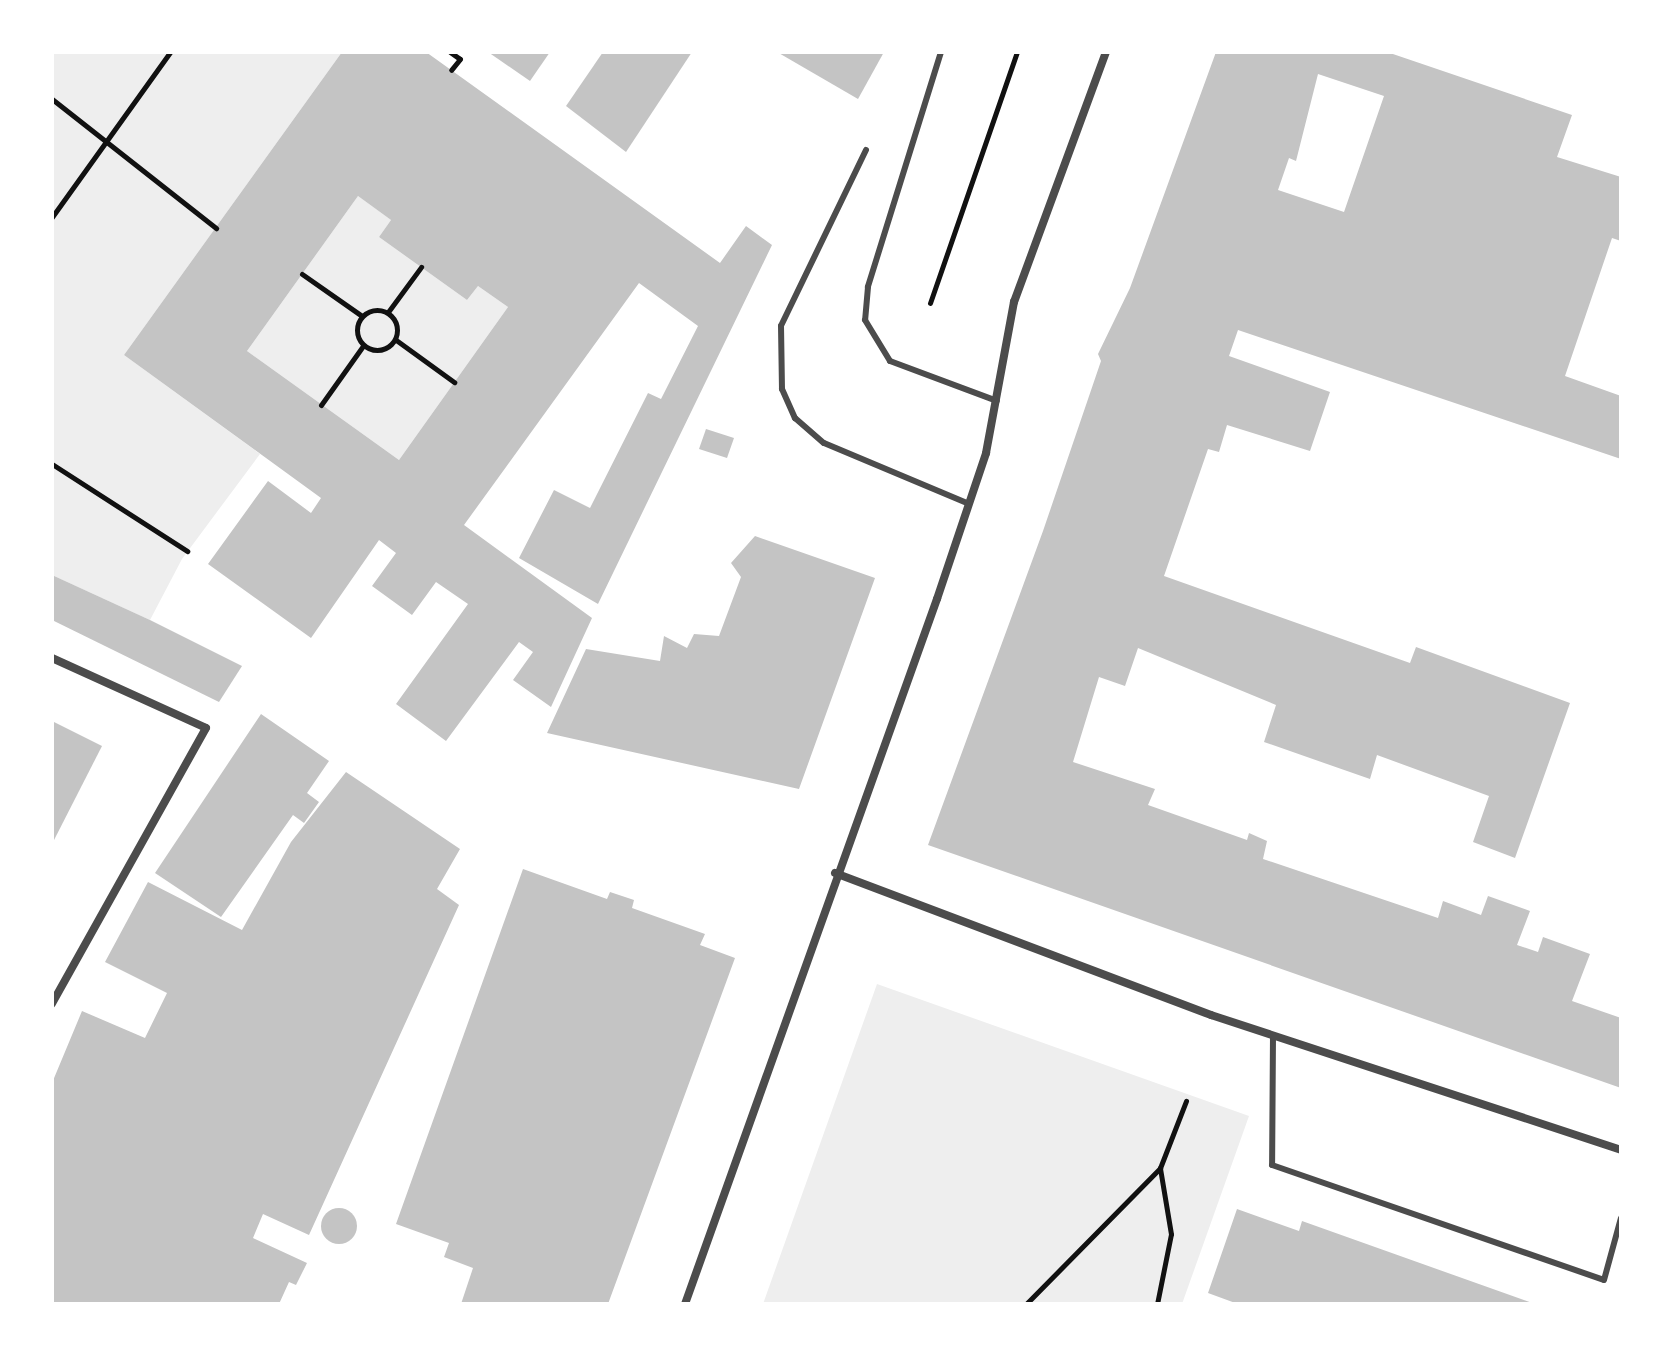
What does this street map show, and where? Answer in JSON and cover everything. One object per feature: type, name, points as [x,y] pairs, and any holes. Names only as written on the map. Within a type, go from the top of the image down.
[{"type":"street","points":[[685,1304],[835,873],[969,504],[997,401],[1014,302],[1106,52]]},
{"type":"street","points":[[52,658],[206,728],[52,1004]]},
{"type":"street","points":[[835,873],[1273,1035],[1621,1150]]},
{"type":"lane","points":[[941,52],[868,287],[865,320],[890,361],[997,401]]},
{"type":"lane","points":[[866,150],[781,326],[782,389],[795,418],[824,443],[969,504]]},
{"type":"lane","points":[[1273,1035],[1272,1165],[1604,1280],[1621,1218]]},
{"type":"path","points":[[52,217],[170,52]]},
{"type":"path","points":[[450,52],[460,59],[451,70]]},
{"type":"path","points":[[930,303],[1017,52]]},
{"type":"path","points":[[52,99],[216,228]]},
{"type":"path","points":[[302,274],[362,316],[388,312],[421,267]]},
{"type":"path","points":[[363,346],[385,350],[396,340],[398,329],[388,312]]},
{"type":"path","points":[[362,316],[357,334],[363,346]]},
{"type":"path","points":[[396,340],[454,382]]},
{"type":"path","points":[[321,405],[363,346]]},
{"type":"path","points":[[52,464],[187,551]]},
{"type":"path","points":[[1026,1304],[1160,1168],[1186,1101]]},
{"type":"path","points":[[1157,1304],[1171,1234],[1160,1168]]},
{"type":"shaded area","points":[[52,52],[342,52],[124,355],[260,454],[182,559],[150,620],[52,575]]},
{"type":"shaded area","points":[[358,196],[391,220],[379,237],[467,300],[478,286],[508,307],[399,460],[247,351]]},
{"type":"shaded area","points":[[877,984],[1249,1116],[1182,1304],[763,1304]]},
{"type":"building","points":[[342,52],[426,52],[720,263],[746,226],[772,245],[598,604],[519,558],[554,490],[590,508],[648,393],[661,399],[698,326],[639,283],[464,525],[592,618],[551,707],[513,680],[533,652],[519,642],[446,741],[396,704],[468,604],[436,582],[412,615],[372,586],[396,553],[379,540],[311,638],[208,564],[268,481],[311,513],[321,498],[124,355]],"holes":[[[358,196],[391,220],[379,237],[467,300],[478,286],[508,307],[399,460],[247,351]]]},
{"type":"building","points":[[488,52],[550,52],[530,81]]},
{"type":"building","points":[[603,52],[692,52],[626,152],[566,106]]},
{"type":"building","points":[[777,52],[884,52],[858,99]]},
{"type":"building","points":[[1216,52],[1387,52],[1572,115],[1557,157],[1621,177],[1621,241],[1612,238],[1565,376],[1621,396],[1621,459],[1238,330],[1229,356],[1330,392],[1310,451],[1227,425],[1219,452],[1208,449],[1164,576],[1410,663],[1416,647],[1570,703],[1515,858],[1473,842],[1489,796],[1377,755],[1370,779],[1264,742],[1276,705],[1138,648],[1125,686],[1099,677],[1073,762],[1155,789],[1148,805],[1247,840],[1249,833],[1267,841],[1263,859],[1438,918],[1443,901],[1481,915],[1488,896],[1530,911],[1517,945],[1538,952],[1543,937],[1590,954],[1572,1001],[1621,1018],[1621,1088],[928,845],[1043,531],[1101,361],[1098,354],[1130,288]],"holes":[[[1318,74],[1384,96],[1344,212],[1278,190],[1289,158],[1296,161]]]},
{"type":"building","points":[[706,429],[734,438],[727,458],[699,449]]},
{"type":"building","points":[[755,536],[875,578],[799,789],[547,733],[586,649],[660,661],[664,636],[687,648],[694,634],[719,636],[741,577],[731,563]]},
{"type":"building","points":[[52,575],[242,666],[219,702],[52,620]]},
{"type":"building","points":[[261,714],[329,761],[307,793],[319,802],[304,823],[293,815],[221,917],[155,873]]},
{"type":"building","points":[[52,721],[102,746],[52,844]]},
{"type":"building","points":[[346,772],[460,849],[437,889],[459,905],[309,1235],[263,1214],[253,1238],[307,1263],[296,1285],[289,1282],[279,1304],[52,1304],[52,1083],[82,1011],[145,1038],[167,993],[105,962],[148,882],[242,930],[291,842]]},
{"type":"building","points":[[523,869],[607,899],[610,892],[634,900],[632,908],[705,934],[700,945],[735,958],[608,1304],[461,1304],[473,1268],[444,1257],[449,1243],[396,1224]]},
{"type":"building","points":[[339,1208],[352,1213],[357,1226],[352,1239],[339,1244],[326,1239],[321,1226],[326,1213]]},
{"type":"building","points":[[1237,1209],[1299,1231],[1302,1221],[1535,1304],[1238,1304],[1208,1293]]}]
